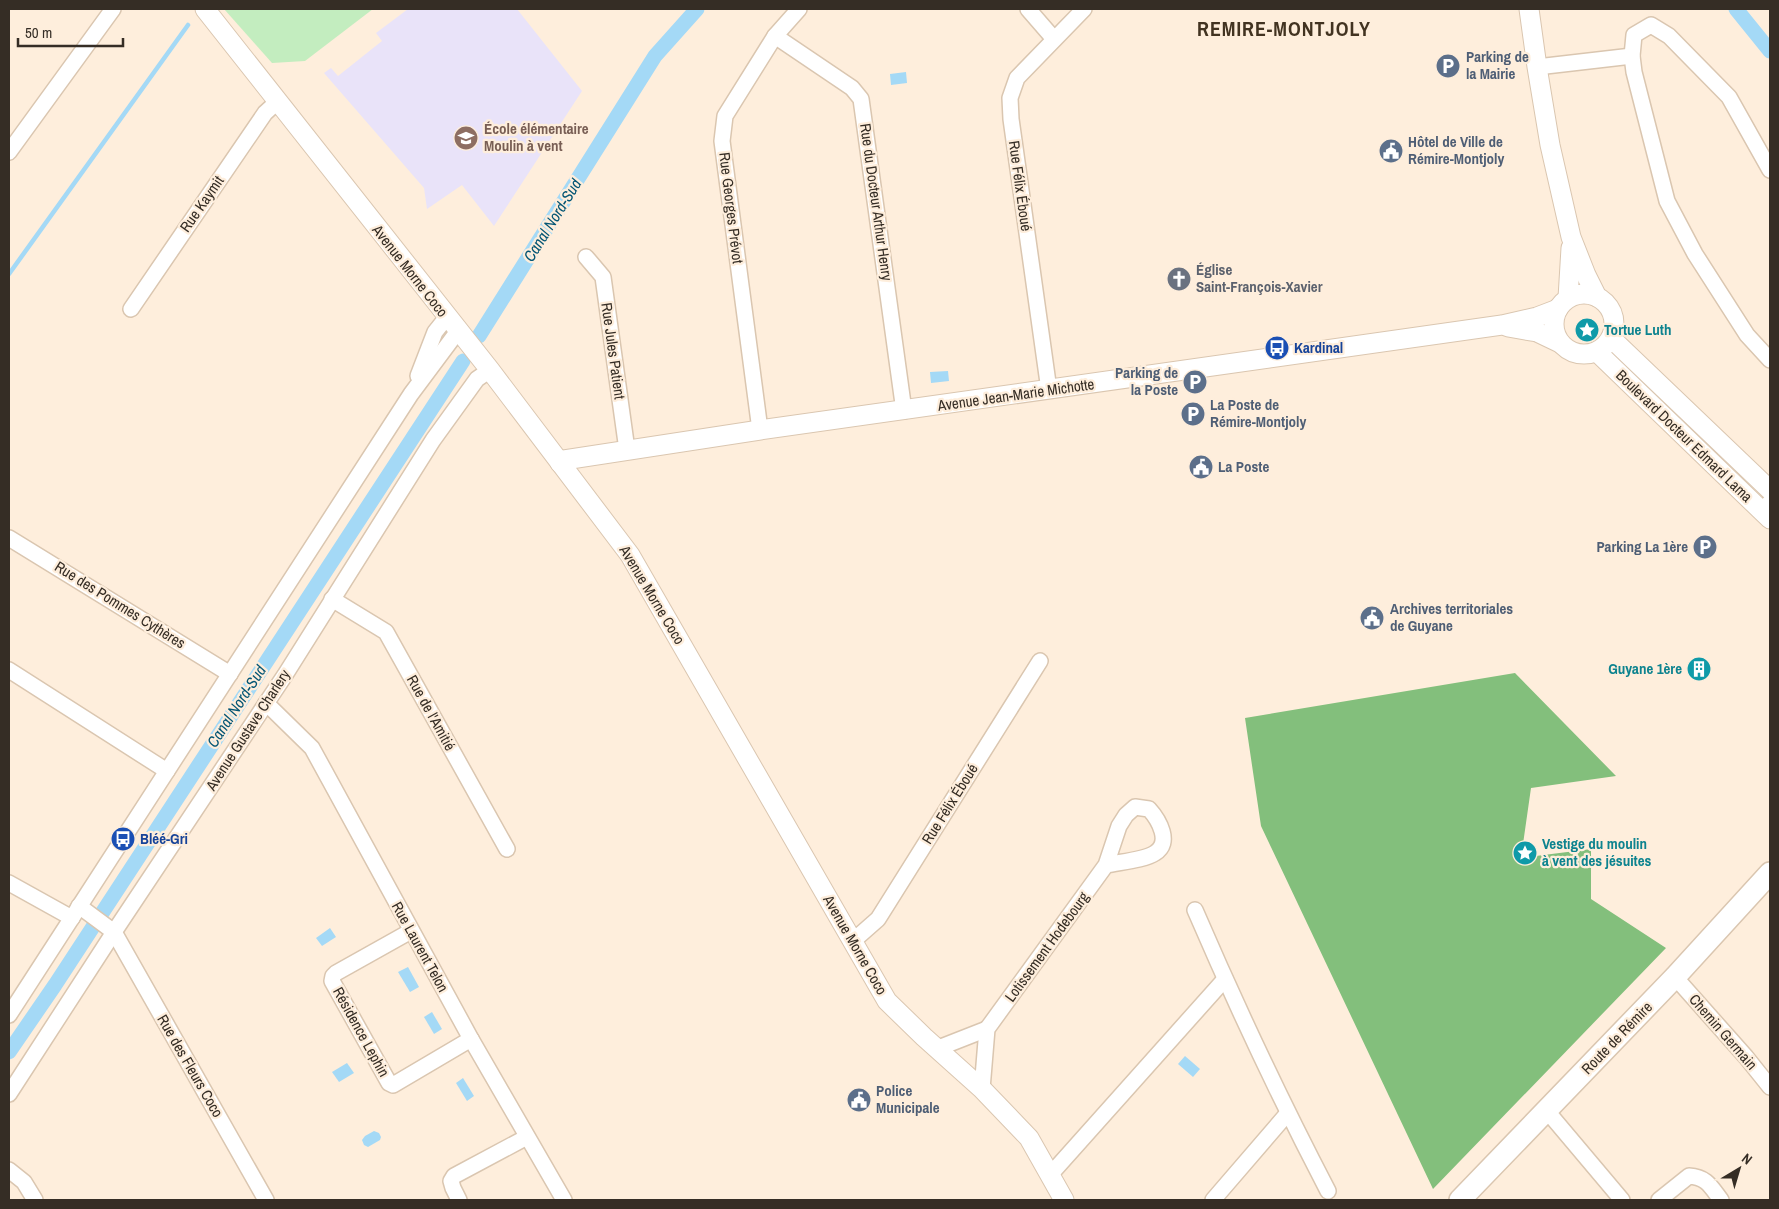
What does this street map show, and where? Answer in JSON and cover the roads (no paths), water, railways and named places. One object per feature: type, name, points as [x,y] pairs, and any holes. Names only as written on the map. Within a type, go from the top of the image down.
[{"type":"main road","name":"Route de Rémire","points":[[1470,1197],[1547,1111],[1675,977],[1770,873]]},
{"type":"street","points":[[9,152],[113,9]]},
{"type":"street","name":"Avenue Morne Coco","points":[[205,9],[490,370],[630,555],[887,1001],[936,1048],[982,1088],[1029,1138],[1064,1200]]},
{"type":"street","name":"Rue Georges Prévot","points":[[760,430],[722,140],[725,116],[775,36],[799,9]]},
{"type":"street","points":[[1028,9],[1054,39]]},
{"type":"street","name":"Rue Félix Éboué","points":[[1049,390],[1013,135],[1010,98],[1017,78],[1084,9]]},
{"type":"street","points":[[1529,9],[1550,145],[1570,236],[1597,297]]},
{"type":"street","points":[[1770,170],[1729,97],[1669,36],[1651,25],[1634,35],[1632,56],[1634,72],[1667,201],[1695,254],[1748,335],[1770,360]]},
{"type":"street","name":"Rue du Docteur Arthur Henry","points":[[775,36],[852,88],[861,99],[904,411]]},
{"type":"street","points":[[1537,67],[1632,56]]},
{"type":"street","name":"Rue Kaymit","points":[[131,309],[264,112],[277,102]]},
{"type":"street","points":[[1563,304],[1583,294],[1597,297],[1605,303],[1614,319],[1614,329],[1611,338],[1605,346],[1597,352],[1587,355],[1577,354],[1567,350],[1560,343],[1554,332],[1554,320],[1563,304],[1570,278],[1570,236]]},
{"type":"street","name":"Rue Jules Patient","points":[[586,256],[603,277],[627,450]]},
{"type":"street","name":"Avenue Jean-Marie Michotte","points":[[560,463],[564,460],[760,430],[1502,326],[1537,317],[1563,304]]},
{"type":"street","points":[[9,1015],[412,394],[452,324]]},
{"type":"street","name":"Avenue Jean-Marie Michotte","points":[[1502,326],[1537,332],[1560,343]]},
{"type":"street","name":"Boulevard Docteur Edmard Lama","points":[[1611,338],[1770,490]]},
{"type":"street","name":"Boulevard Docteur Edmard Lama","points":[[1597,352],[1767,511]]},
{"type":"street","name":"Avenue Gustave Charlery","points":[[9,1094],[112,930],[266,703],[433,440],[478,379],[490,370]]},
{"type":"street","name":"Rue des Pommes Cythères","points":[[9,538],[230,674]]},
{"type":"street","name":"Rue de l'Amitié","points":[[332,599],[386,632],[507,849]]},
{"type":"street","name":"Rue Félix Éboué","points":[[853,941],[878,919],[1040,661]]},
{"type":"street","points":[[9,670],[167,771]]},
{"type":"street","name":"Rue Laurent Telon","points":[[266,703],[312,748],[471,1039],[564,1200]]},
{"type":"street","name":"Lotissement Hodebourg","points":[[987,1029],[1106,865]]},
{"type":"street","points":[[9,883],[78,911],[112,930]]},
{"type":"street","points":[[1195,910],[1287,1114],[1328,1191]]},
{"type":"street","name":"Rue des Fleurs Coco","points":[[112,930],[266,1200]]},
{"type":"street","name":"Résidence Lephin","points":[[411,931],[336,973],[332,981],[389,1083],[393,1085],[471,1039]]},
{"type":"street","name":"Chemin Germain","points":[[1675,977],[1770,1087]]},
{"type":"street","points":[[1050,1174],[1225,979]]},
{"type":"street","points":[[936,1048],[987,1029],[982,1088]]},
{"type":"street","points":[[1547,1111],[1622,1200]]},
{"type":"street","points":[[1213,1200],[1287,1114]]},
{"type":"street","points":[[459,1200],[452,1188],[451,1181],[454,1176],[527,1137]]},
{"type":"street","points":[[9,1170],[24,1182],[35,1200]]},
{"type":"street","points":[[1659,1200],[1689,1176],[1705,1180],[1721,1200]]},
{"type":"water","points":[[906,72],[907,83],[891,85],[890,74]]},
{"type":"water","points":[[948,371],[949,381],[931,383],[930,372]]},
{"type":"water","points":[[330,928],[336,937],[322,946],[316,938]]},
{"type":"water","points":[[408,967],[419,987],[410,992],[398,972]]},
{"type":"water","points":[[432,1012],[442,1029],[434,1034],[424,1017]]},
{"type":"water","points":[[1185,1056],[1200,1069],[1193,1077],[1178,1064]]},
{"type":"water","points":[[347,1063],[354,1073],[339,1082],[332,1072]]},
{"type":"water","points":[[463,1078],[474,1096],[467,1101],[456,1083]]},
{"type":"water","points":[[374,1131],[379,1133],[380,1140],[368,1147],[364,1145],[362,1140]]},
{"type":"waterway","name":"Canal Nord-Sud","points":[[479,336],[655,56],[697,9]]},
{"type":"waterway","name":"Canal Nord-Sud","points":[[1736,9],[1770,51]]},
{"type":"waterway","points":[[9,274],[188,25]]},
{"type":"waterway","name":"Canal Nord-Sud","points":[[9,1052],[55,985],[463,361]]},
{"type":"place","name":"Parking de la Mairie","points":[[1448,66]]},
{"type":"place","name":"École élémentaire Moulin à vent","points":[[466,138]]},
{"type":"place","name":"Hôtel de Ville de Rémire-Montjoly","points":[[1391,151]]},
{"type":"place","name":"Église Saint-François-Xavier","points":[[1179,279]]},
{"type":"place","name":"Tortue Luth","points":[[1587,330]]},
{"type":"place","name":"Kardinal","points":[[1277,348]]},
{"type":"place","name":"Parking de la Poste","points":[[1195,382]]},
{"type":"place","name":"La Poste de Rémire-Montjoly","points":[[1193,414]]},
{"type":"place","name":"La Poste","points":[[1201,467]]},
{"type":"place","name":"Parking La 1ère","points":[[1705,547]]},
{"type":"place","name":"Archives territoriales de Guyane","points":[[1372,618]]},
{"type":"place","name":"Guyane 1ère","points":[[1699,669]]},
{"type":"place","name":"Bléé-Gri","points":[[123,839]]},
{"type":"place","name":"Vestige du moulin à vent des jésuites","points":[[1525,853]]},
{"type":"place","name":"Police Municipale","points":[[859,1100]]},
{"type":"district","name":"REMIRE-MONTJOLY","points":[[1284,29]]}]
